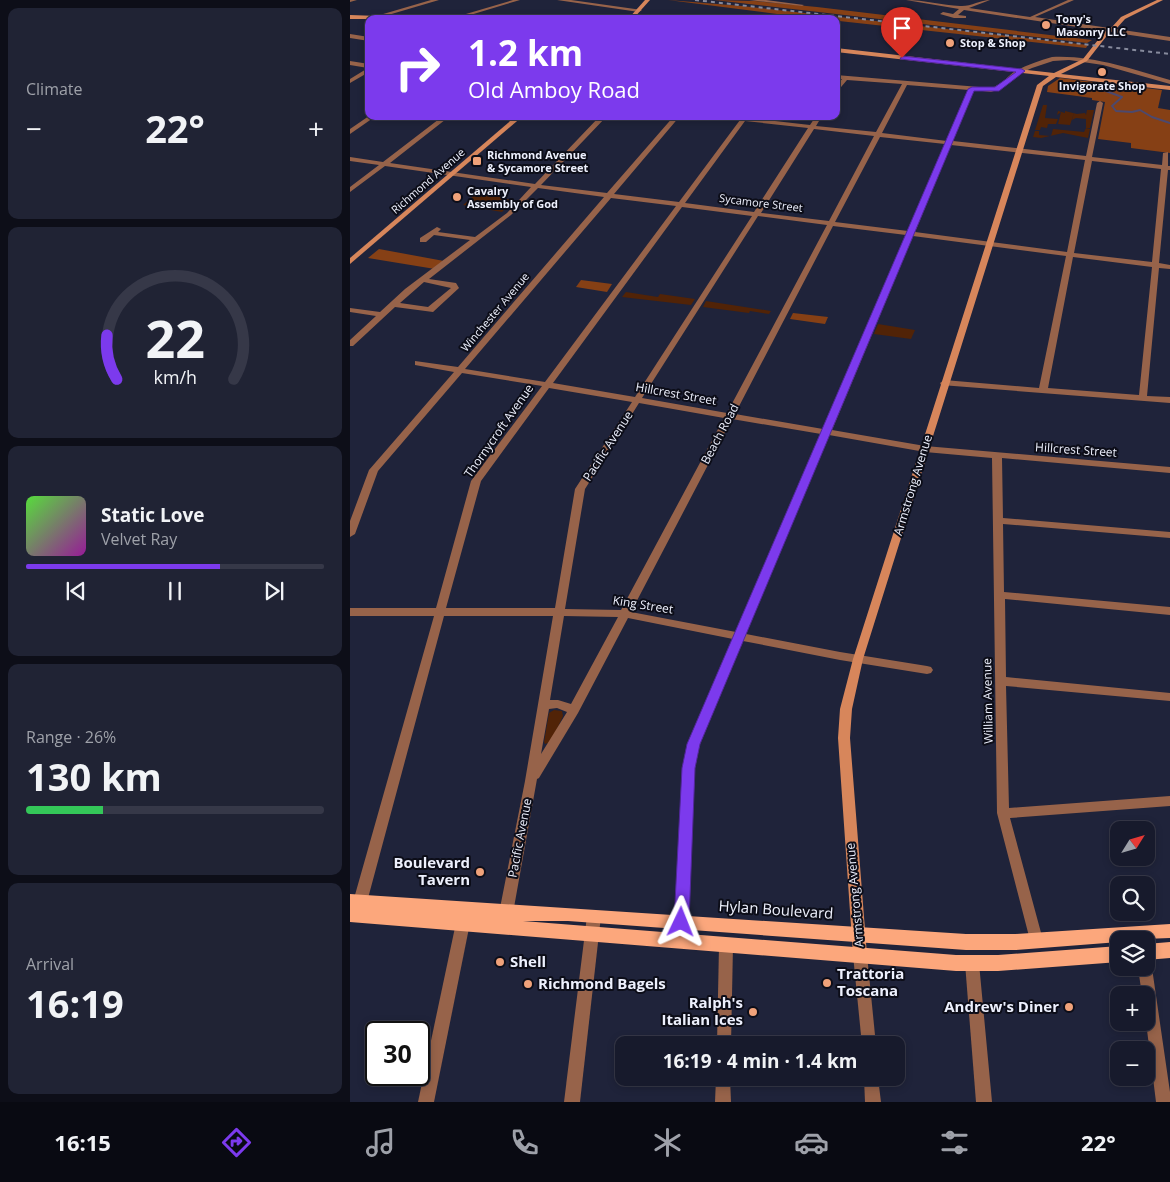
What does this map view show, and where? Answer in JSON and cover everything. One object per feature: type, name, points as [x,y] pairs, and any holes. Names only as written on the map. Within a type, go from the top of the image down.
[{"type":"main road","name":"Hylan Boulevard","points":[[353,906],[465,916],[592,935],[972,963],[1014,962],[1110,955]]},
{"type":"main road","name":"Hylan Boulevard","points":[[465,916],[506,913],[594,916],[966,942],[1036,940],[1170,931]]},
{"type":"main road","points":[[1155,951],[1170,950]]},
{"type":"street","points":[[350,1],[355,0]]},
{"type":"street","points":[[383,15],[437,0]]},
{"type":"street","points":[[465,15],[518,0]]},
{"type":"street","points":[[559,0],[639,10]]},
{"type":"street","points":[[634,15],[648,0]]},
{"type":"street","points":[[751,0],[802,5]]},
{"type":"street","points":[[908,0],[1170,39]]},
{"type":"street","points":[[954,16],[963,8],[988,0]]},
{"type":"street","points":[[1030,18],[1072,0]]},
{"type":"street","name":"Armstrong Avenue","points":[[868,1036],[858,935],[844,728],[848,697],[858,659],[1040,85],[1085,60],[1098,42],[1123,18],[1161,0]]},
{"type":"street","points":[[943,14],[964,17]]},
{"type":"street","points":[[350,17],[365,17]]},
{"type":"street","points":[[350,36],[365,38]]},
{"type":"street","points":[[840,50],[1170,88]]},
{"type":"street","points":[[840,78],[972,89],[996,89],[1022,71],[1045,61],[1064,59],[1085,60],[1170,82]]},
{"type":"street","points":[[350,63],[365,66]]},
{"type":"street","points":[[350,81],[365,70]]},
{"type":"street","points":[[840,86],[845,79]]},
{"type":"street","name":"Beach Road","points":[[532,781],[574,710],[905,84]]},
{"type":"street","points":[[681,922],[691,752],[972,89]]},
{"type":"street","points":[[1043,390],[1100,103]]},
{"type":"street","points":[[350,132],[367,120]]},
{"type":"street","points":[[350,190],[442,120]]},
{"type":"street","name":"Richmond Avenue","points":[[350,262],[515,120]]},
{"type":"street","points":[[350,344],[394,304],[509,214],[600,120]]},
{"type":"street","name":"Winchester Avenue","points":[[350,534],[374,470],[674,120]]},
{"type":"street","name":"Thornycroft Avenue","points":[[353,906],[476,481],[745,120]]},
{"type":"street","points":[[761,120],[1168,168]]},
{"type":"street","name":"Pacific Avenue","points":[[506,913],[532,781],[558,612],[580,489],[816,120]]},
{"type":"street","points":[[1143,398],[1168,168],[1166,153]]},
{"type":"street","name":"Sycamore Street","points":[[350,159],[536,186],[1170,267]]},
{"type":"street","points":[[423,240],[435,231],[476,239]]},
{"type":"street","points":[[394,304],[426,313],[455,286],[424,280]]},
{"type":"street","points":[[350,310],[381,315]]},
{"type":"street","name":"Hillcrest Street","points":[[418,363],[924,449],[1170,470]]},
{"type":"street","points":[[944,384],[1170,400]]},
{"type":"street","name":"William Avenue","points":[[997,456],[1004,812],[1036,940]]},
{"type":"street","points":[[999,521],[1170,535]]},
{"type":"street","points":[[1000,595],[1170,611]]},
{"type":"street","name":"King Street","points":[[350,612],[558,612],[624,614],[858,659],[927,670]]},
{"type":"street","points":[[1001,681],[1170,697]]},
{"type":"street","points":[[544,705],[558,704],[574,710]]},
{"type":"street","points":[[1004,812],[1170,801]]},
{"type":"street","points":[[426,1102],[465,916]]},
{"type":"street","points":[[572,1102],[594,916]]},
{"type":"street","points":[[724,1036],[726,946]]},
{"type":"street","points":[[972,963],[984,1102]]},
{"type":"street","points":[[1146,976],[1164,1102]]},
{"type":"street","points":[[723,1086],[723,1102]]},
{"type":"street","points":[[872,1086],[873,1102]]},
{"type":"shaded area","points":[[668,0],[822,15],[777,14]]},
{"type":"shaded area","points":[[714,0],[755,1],[817,7],[1092,40],[1087,43]]},
{"type":"shaded area","points":[[840,17],[1088,45],[1086,48],[840,21]]},
{"type":"shaded area","points":[[1060,78],[1162,90],[1158,108],[1170,110],[1170,153],[1131,148],[1131,143],[1098,139],[1105,102],[1092,100],[1092,98],[1047,92],[1048,86]]},
{"type":"shaded area","points":[[1043,105],[1047,105],[1045,118],[1058,119],[1056,124],[1048,124],[1047,128],[1041,127],[1040,130],[1035,130]]},
{"type":"shaded area","points":[[1087,110],[1094,110],[1090,128],[1086,128],[1086,119],[1076,118],[1072,120],[1074,113],[1085,113],[1086,115]]},
{"type":"shaded area","points":[[1058,111],[1074,113],[1070,125],[1058,124],[1061,112],[1057,115]]},
{"type":"shaded area","points":[[1086,128],[1090,129],[1088,138],[1063,133],[1051,136],[1053,129],[1084,132]]},
{"type":"shaded area","points":[[1035,131],[1039,131],[1039,135],[1050,136],[1033,137]]},
{"type":"shaded area","points":[[477,193],[501,196],[500,198],[513,200],[502,212],[463,205]]},
{"type":"shaded area","points":[[379,249],[444,261],[435,269],[368,258]]},
{"type":"shaded area","points":[[581,280],[612,284],[607,292],[576,287]]},
{"type":"shaded area","points":[[626,292],[658,297],[660,294],[695,299],[691,305],[622,297]]},
{"type":"shaded area","points":[[706,301],[771,311],[769,314],[750,311],[749,313],[703,307]]},
{"type":"shaded area","points":[[793,313],[828,317],[825,324],[790,319]]},
{"type":"shaded area","points":[[878,324],[915,330],[911,339],[874,334]]},
{"type":"shaded area","points":[[554,710],[562,711],[563,716],[551,742],[545,744],[549,713]]},
{"type":"waterway","points":[[1087,84],[1122,97],[1112,106],[1116,111],[1132,112],[1140,110],[1152,117],[1170,123]]},
{"type":"railway","points":[[695,0],[827,15]]},
{"type":"railway","points":[[840,16],[1170,54]]},
{"type":"place","name":"Tony's Masonry LLC","points":[[1046,25]]},
{"type":"place","name":"Stop & Shop","points":[[950,43]]},
{"type":"place","name":"Invigorate Shop","points":[[1102,72]]},
{"type":"place","name":"Richmond Avenue & Sycamore Street","points":[[477,161]]},
{"type":"place","name":"Cavalry Assembly of God","points":[[457,197]]},
{"type":"place","name":"Boulevard Tavern","points":[[480,872]]},
{"type":"place","name":"Shell","points":[[500,962]]},
{"type":"place","name":"Trattoria Toscana","points":[[827,983]]},
{"type":"place","name":"Richmond Bagels","points":[[528,984]]},
{"type":"place","name":"Andrew's Diner","points":[[1069,1007]]},
{"type":"place","name":"Ralph's Italian Ices","points":[[753,1012]]},
{"type":"route","points":[[681,922],[689,768],[694,744],[869,327],[972,89],[996,89],[1022,71],[902,58]]}]
